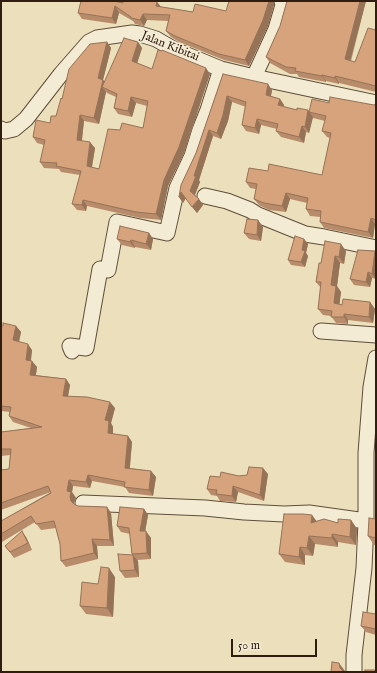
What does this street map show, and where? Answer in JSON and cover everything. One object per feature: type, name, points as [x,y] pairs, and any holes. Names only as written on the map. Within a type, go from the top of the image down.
[{"type":"street","points":[[254,77],[276,29],[283,5],[282,1]]},
{"type":"street","name":"Jalan Kibitai","points":[[1,129],[5,131],[14,129],[26,119],[61,74],[89,42],[97,38],[118,34],[140,34],[156,39],[175,50],[220,69],[376,103]]},
{"type":"street","points":[[72,351],[70,346],[86,348],[100,269],[108,270],[117,222],[167,233],[177,188],[192,156],[220,69]]},
{"type":"street","points":[[205,196],[227,201],[305,234],[376,248]]},
{"type":"street","points":[[321,331],[376,335]]},
{"type":"street","points":[[354,672],[354,655],[364,568],[366,453],[370,387],[376,358]]},
{"type":"street","points":[[84,503],[205,508],[284,514],[309,513],[366,521]]},
{"type":"building","points":[[81,1],[114,1],[123,3],[123,1],[155,1],[157,2],[156,6],[193,12],[195,4],[226,11],[229,1],[269,1],[263,20],[245,60],[219,54],[166,31],[170,15],[143,14],[140,20],[131,18],[115,6],[112,18],[78,13]]},
{"type":"building","points":[[287,1],[360,1],[345,59],[355,62],[368,28],[376,30],[376,86],[335,76],[335,78],[295,71],[296,68],[286,67],[266,57],[280,26]]},
{"type":"building","points":[[124,38],[138,42],[132,61],[152,69],[158,50],[162,50],[206,68],[179,147],[164,180],[156,214],[136,212],[83,200],[82,205],[72,204],[81,171],[56,166],[57,163],[40,162],[45,140],[33,137],[36,120],[50,123],[51,116],[56,116],[61,98],[62,99],[69,69],[90,44],[107,42],[98,78],[103,80],[94,118],[80,115],[77,140],[90,142],[87,166],[99,169],[108,129],[120,130],[122,123],[143,128],[148,101],[131,97],[128,111],[114,108],[117,94],[102,87]]},
{"type":"building","points":[[223,74],[268,84],[266,95],[280,99],[278,105],[297,110],[297,108],[308,110],[305,127],[302,126],[299,137],[276,131],[278,124],[257,119],[255,128],[242,125],[246,102],[227,96],[217,133],[209,130],[194,176],[196,176],[190,191],[199,199],[192,207],[181,192],[179,197],[181,185],[196,153]]},
{"type":"building","points":[[330,97],[374,105],[376,104],[376,220],[371,218],[368,232],[320,222],[321,211],[306,209],[308,198],[286,193],[282,206],[264,203],[254,199],[257,184],[246,182],[249,168],[268,171],[269,164],[322,175],[331,133],[322,131],[326,116],[309,112],[312,99],[329,103]]},
{"type":"building","points":[[247,219],[258,220],[257,235],[244,233]]},
{"type":"building","points":[[120,226],[149,233],[146,244],[131,240],[130,242],[117,239]]},
{"type":"building","points":[[295,236],[304,239],[302,250],[305,251],[301,262],[288,260]]},
{"type":"building","points":[[325,241],[341,244],[339,257],[335,256],[331,285],[336,286],[334,303],[342,305],[343,299],[370,302],[369,317],[344,314],[344,317],[331,317],[332,311],[318,309],[321,282],[316,282]]},
{"type":"building","points":[[358,250],[375,251],[372,274],[368,272],[366,282],[350,279]]},
{"type":"building","points":[[3,323],[16,326],[13,340],[28,344],[26,360],[32,361],[30,375],[66,379],[63,396],[87,397],[110,402],[105,420],[109,421],[108,433],[128,436],[125,468],[151,471],[149,490],[124,487],[125,482],[88,475],[86,482],[69,480],[67,491],[71,492],[71,501],[74,504],[78,506],[107,507],[110,540],[92,539],[94,553],[61,561],[60,544],[54,521],[36,524],[31,516],[1,534],[1,521],[51,493],[48,486],[1,503],[1,470],[9,469],[11,449],[1,449],[1,432],[42,427],[9,416],[11,407],[1,406],[1,326],[3,326]]},
{"type":"building","points":[[249,467],[263,468],[260,495],[233,486],[232,496],[216,494],[217,490],[207,489],[210,476],[220,477],[221,472],[239,476],[247,475]]},
{"type":"building","points":[[120,507],[144,509],[140,531],[146,531],[147,553],[132,554],[129,528],[117,526]]},
{"type":"building","points":[[284,514],[312,515],[311,523],[324,519],[338,523],[338,519],[351,520],[350,537],[332,534],[332,538],[309,536],[307,548],[300,547],[299,557],[279,554]]},
{"type":"building","points":[[369,518],[376,519],[376,538],[368,536]]},
{"type":"building","points":[[22,531],[28,543],[10,552],[5,546]]},
{"type":"building","points":[[118,554],[133,555],[135,570],[120,571]]},
{"type":"building","points":[[101,567],[109,568],[107,608],[80,606],[82,582],[98,584]]},
{"type":"building","points":[[363,612],[376,614],[376,629],[361,626]]},
{"type":"building","points":[[332,662],[339,663],[340,668],[344,672],[331,672]]},
{"type":"building","points":[[365,670],[376,670],[376,672],[365,672]]}]
